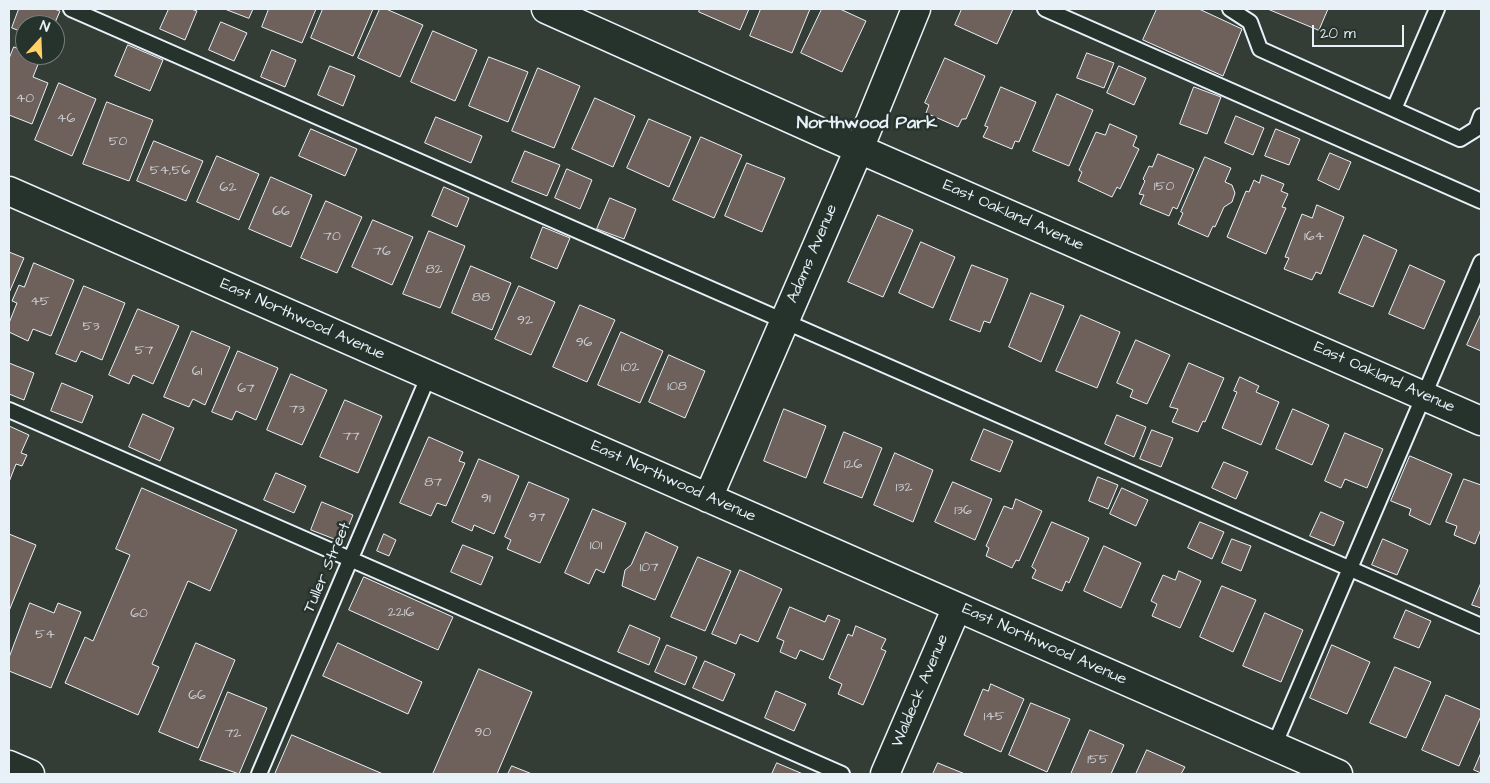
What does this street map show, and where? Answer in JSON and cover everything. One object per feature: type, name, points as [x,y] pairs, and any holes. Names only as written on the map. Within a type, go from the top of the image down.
[{"type":"street","name":"East Oakland Avenue","points":[[546,9],[1481,421]]},
{"type":"street","name":"Adams Avenue","points":[[708,498],[859,148],[916,9]]},
{"type":"street","name":"East Northwood Avenue","points":[[9,191],[1338,774]]},
{"type":"street","name":"Waldeck Avenue","points":[[885,774],[957,607]]},
{"type":"street","points":[[9,765],[30,774]]},
{"type":"lane","points":[[71,9],[1481,626]]},
{"type":"lane","points":[[1045,9],[1481,201]]},
{"type":"lane","points":[[1230,9],[1250,22],[1260,48],[1460,140],[1476,129],[1481,116]]},
{"type":"lane","points":[[1394,109],[1436,9]]},
{"type":"lane","points":[[1274,746],[1481,262]]},
{"type":"lane","name":"Tuller Street","points":[[259,774],[429,375]]},
{"type":"lane","points":[[9,410],[842,774]]},
{"type":"building","points":[[19,9],[54,9],[60,11],[58,15],[17,15]]},
{"type":"building","points":[[169,9],[191,9],[197,11],[185,40],[160,29]]},
{"type":"building","points":[[225,9],[253,9],[249,18]]},
{"type":"building","points":[[269,9],[316,9],[302,43],[262,27]]},
{"type":"building","points":[[323,9],[373,9],[353,56],[311,38]]},
{"type":"building","points":[[380,9],[386,9],[423,25],[400,77],[358,58]]},
{"type":"building","points":[[700,9],[749,9],[740,30],[699,12]]},
{"type":"building","points":[[761,9],[810,9],[792,53],[750,36]]},
{"type":"building","points":[[822,9],[840,9],[866,21],[842,72],[801,53]]},
{"type":"building","points":[[962,9],[1013,9],[997,44],[955,25]]},
{"type":"building","points":[[1157,9],[1199,9],[1242,29],[1223,76],[1143,40]]},
{"type":"building","points":[[1268,9],[1328,9],[1319,30]]},
{"type":"building","points":[[221,22],[247,33],[234,61],[209,50]]},
{"type":"building","points":[[433,31],[477,50],[455,101],[411,82]]},
{"type":"building","points":[[128,45],[163,60],[150,91],[115,76]]},
{"type":"building","points":[[15,47],[15,65],[38,65],[33,77],[48,83],[32,124],[9,115],[9,59]]},
{"type":"building","points":[[272,50],[296,60],[285,87],[261,77]]},
{"type":"building","points":[[1087,53],[1114,63],[1104,88],[1077,78]]},
{"type":"building","points":[[489,57],[528,72],[508,122],[469,106]]},
{"type":"building","points":[[945,58],[985,76],[966,119],[962,119],[958,127],[926,113],[929,105],[925,103]]},
{"type":"building","points":[[330,66],[355,76],[343,106],[318,95]]},
{"type":"building","points":[[1119,66],[1146,78],[1134,105],[1107,93]]},
{"type":"building","points":[[538,68],[580,86],[554,148],[512,131]]},
{"type":"building","points":[[59,83],[96,99],[72,156],[35,140]]},
{"type":"building","points":[[1001,87],[1036,102],[1019,142],[1015,141],[1012,149],[983,137],[988,127],[985,126]]},
{"type":"building","points":[[1194,87],[1221,97],[1207,134],[1180,124]]},
{"type":"building","points":[[1057,94],[1093,110],[1069,166],[1033,151]]},
{"type":"building","points":[[595,98],[635,116],[613,167],[572,149]]},
{"type":"building","points":[[107,102],[153,120],[129,181],[83,164]]},
{"type":"building","points":[[1236,116],[1264,128],[1253,155],[1225,143]]},
{"type":"building","points":[[436,117],[482,136],[471,163],[425,143]]},
{"type":"building","points":[[649,119],[691,137],[669,187],[627,168]]},
{"type":"building","points":[[1110,124],[1137,136],[1133,146],[1139,149],[1120,189],[1117,187],[1112,197],[1078,181],[1082,172],[1079,170],[1096,132],[1105,135]]},
{"type":"building","points":[[311,129],[357,149],[345,176],[299,156]]},
{"type":"building","points":[[1276,129],[1300,139],[1289,165],[1265,156]]},
{"type":"building","points":[[701,137],[742,155],[714,218],[673,200]]},
{"type":"building","points":[[154,141],[203,161],[186,201],[137,181]]},
{"type":"building","points":[[525,151],[560,165],[547,196],[512,182]]},
{"type":"building","points":[[1330,153],[1351,162],[1339,190],[1318,180]]},
{"type":"building","points":[[1158,154],[1194,169],[1177,209],[1173,207],[1169,216],[1140,204],[1144,195],[1139,194],[1145,181],[1143,179],[1149,166],[1152,167]]},
{"type":"building","points":[[217,156],[259,174],[239,220],[197,202]]},
{"type":"building","points":[[1205,157],[1231,168],[1225,182],[1232,185],[1235,193],[1232,202],[1224,207],[1208,237],[1178,224],[1183,213],[1181,212]]},
{"type":"building","points":[[747,163],[785,178],[762,232],[725,216]]},
{"type":"building","points":[[567,169],[592,180],[580,209],[555,198]]},
{"type":"building","points":[[1262,175],[1284,184],[1281,191],[1288,194],[1282,207],[1286,208],[1266,254],[1227,237],[1246,191],[1249,192],[1254,180],[1259,183]]},
{"type":"building","points":[[271,177],[312,195],[291,247],[249,229]]},
{"type":"building","points":[[444,187],[469,198],[457,227],[432,216]]},
{"type":"building","points":[[610,198],[636,209],[624,239],[597,229]]},
{"type":"building","points":[[326,201],[362,217],[337,273],[301,258]]},
{"type":"building","points":[[1317,205],[1344,217],[1321,274],[1316,272],[1312,280],[1284,269],[1289,258],[1285,257],[1302,214],[1312,218]]},
{"type":"building","points":[[878,215],[913,230],[883,297],[848,282]]},
{"type":"building","points":[[373,220],[413,237],[392,285],[352,267]]},
{"type":"building","points":[[543,227],[570,238],[557,269],[531,258]]},
{"type":"building","points":[[429,231],[465,246],[440,308],[403,294]]},
{"type":"building","points":[[1364,235],[1397,250],[1373,307],[1339,293]]},
{"type":"building","points":[[921,242],[955,257],[933,308],[899,293]]},
{"type":"building","points":[[9,252],[24,258],[9,293]]},
{"type":"building","points":[[34,263],[74,280],[51,336],[33,329],[28,341],[9,332],[9,323],[17,303],[12,301],[19,285],[24,287]]},
{"type":"building","points":[[972,265],[1008,279],[990,323],[984,321],[980,332],[950,320]]},
{"type":"building","points":[[1410,265],[1445,281],[1424,329],[1389,314]]},
{"type":"building","points":[[471,266],[511,283],[492,330],[452,313]]},
{"type":"building","points":[[84,286],[125,303],[102,360],[81,351],[76,362],[56,354]]},
{"type":"building","points":[[519,286],[555,302],[531,355],[495,339]]},
{"type":"building","points":[[1031,293],[1064,306],[1041,362],[1009,347]]},
{"type":"building","points":[[580,305],[615,320],[587,382],[553,367]]},
{"type":"building","points":[[138,309],[179,326],[153,384],[133,375],[129,384],[109,375]]},
{"type":"building","points":[[1481,314],[1481,351],[1467,345]]},
{"type":"building","points":[[1081,315],[1120,332],[1097,388],[1056,371]]},
{"type":"building","points":[[192,331],[230,347],[205,405],[193,399],[189,407],[164,397]]},
{"type":"building","points":[[621,332],[663,351],[640,403],[598,385]]},
{"type":"building","points":[[1136,340],[1170,355],[1147,404],[1130,397],[1133,390],[1117,383]]},
{"type":"building","points":[[238,351],[278,368],[256,420],[236,411],[232,420],[212,412]]},
{"type":"building","points":[[669,355],[705,371],[685,418],[649,402]]},
{"type":"building","points":[[9,363],[34,373],[24,400],[9,394]]},
{"type":"building","points":[[1189,363],[1224,378],[1205,422],[1203,421],[1198,432],[1172,422],[1178,409],[1170,407]]},
{"type":"building","points":[[291,374],[327,390],[302,445],[267,430]]},
{"type":"building","points":[[1240,377],[1259,386],[1256,392],[1279,402],[1261,445],[1222,428],[1237,392],[1234,391]]},
{"type":"building","points":[[62,383],[93,396],[82,423],[51,411]]},
{"type":"building","points":[[345,400],[382,416],[358,473],[320,457]]},
{"type":"building","points":[[784,409],[826,426],[806,478],[764,461]]},
{"type":"building","points":[[1293,409],[1329,425],[1312,465],[1276,449]]},
{"type":"building","points":[[143,414],[174,428],[160,461],[129,447]]},
{"type":"building","points":[[1117,415],[1146,427],[1134,457],[1105,444]]},
{"type":"building","points":[[9,426],[29,435],[21,453],[27,455],[22,466],[16,464],[9,482]]},
{"type":"building","points":[[984,429],[1013,441],[1000,472],[971,460]]},
{"type":"building","points":[[1152,430],[1173,438],[1161,467],[1140,459]]},
{"type":"building","points":[[844,432],[882,448],[862,498],[824,483]]},
{"type":"building","points":[[1345,433],[1383,449],[1367,488],[1345,479],[1341,488],[1325,481]]},
{"type":"building","points":[[429,437],[463,452],[459,461],[465,463],[446,506],[437,503],[431,516],[400,503]]},
{"type":"building","points":[[895,453],[933,470],[913,522],[874,505]]},
{"type":"building","points":[[1410,456],[1452,474],[1430,525],[1409,515],[1411,509],[1391,501]]},
{"type":"building","points":[[479,459],[519,476],[494,534],[474,525],[472,531],[452,522]]},
{"type":"building","points":[[1224,462],[1248,472],[1236,499],[1212,488]]},
{"type":"building","points":[[276,473],[306,486],[294,513],[264,500]]},
{"type":"building","points":[[1098,477],[1118,485],[1108,509],[1089,501]]},
{"type":"building","points":[[1464,479],[1481,485],[1481,529],[1475,544],[1454,535],[1457,526],[1446,522]]},
{"type":"building","points":[[529,482],[569,499],[540,563],[507,549],[511,540],[505,537]]},
{"type":"building","points":[[953,482],[992,499],[975,540],[935,522]]},
{"type":"building","points":[[142,488],[237,530],[210,591],[188,581],[152,664],[159,667],[138,715],[65,683],[85,637],[93,641],[130,555],[116,549]]},
{"type":"building","points":[[1122,488],[1148,500],[1136,526],[1110,514]]},
{"type":"building","points":[[1016,499],[1042,511],[1019,561],[1016,560],[1012,568],[986,556],[989,548],[986,546],[1004,506],[1012,509]]},
{"type":"building","points":[[322,502],[353,515],[342,542],[311,530]]},
{"type":"building","points":[[593,509],[626,523],[604,573],[596,569],[589,584],[565,573]]},
{"type":"building","points":[[1321,512],[1344,522],[1334,546],[1310,536]]},
{"type":"building","points":[[1052,522],[1089,538],[1069,583],[1066,581],[1062,591],[1032,578],[1036,570],[1032,567]]},
{"type":"building","points":[[1200,522],[1224,532],[1212,559],[1188,548]]},
{"type":"building","points":[[646,532],[678,547],[655,600],[622,586],[625,570],[631,565]]},
{"type":"building","points":[[9,534],[36,545],[9,611]]},
{"type":"building","points":[[384,534],[396,540],[389,556],[377,551]]},
{"type":"building","points":[[1232,539],[1251,546],[1241,571],[1222,563]]},
{"type":"building","points":[[1383,539],[1408,550],[1397,575],[1372,565]]},
{"type":"building","points":[[463,545],[493,557],[481,585],[451,572]]},
{"type":"building","points":[[1104,546],[1141,563],[1121,608],[1084,591]]},
{"type":"building","points":[[698,557],[731,571],[705,631],[671,617]]},
{"type":"building","points":[[740,570],[782,589],[758,642],[740,634],[736,644],[712,634]]},
{"type":"building","points":[[1179,571],[1201,581],[1180,628],[1152,616],[1157,604],[1151,601],[1163,575],[1175,580]]},
{"type":"building","points":[[364,577],[453,617],[438,650],[349,610]]},
{"type":"building","points":[[1481,583],[1481,608],[1472,605]]},
{"type":"building","points":[[1222,586],[1256,600],[1233,652],[1200,637]]},
{"type":"building","points":[[30,603],[54,613],[58,603],[81,612],[51,688],[9,671],[9,658]]},
{"type":"building","points":[[790,607],[825,622],[828,615],[840,620],[823,660],[800,650],[796,659],[780,652],[784,641],[777,638]]},
{"type":"building","points":[[1406,610],[1431,621],[1419,648],[1394,638]]},
{"type":"building","points":[[1265,613],[1303,630],[1281,682],[1243,666]]},
{"type":"building","points":[[630,625],[660,638],[649,665],[618,652]]},
{"type":"building","points":[[856,626],[886,639],[881,649],[886,651],[863,705],[838,694],[842,684],[829,678],[848,634],[852,636]]},
{"type":"building","points":[[196,643],[235,660],[198,748],[159,732]]},
{"type":"building","points":[[338,643],[422,682],[408,714],[323,676]]},
{"type":"building","points":[[667,645],[697,657],[685,685],[655,672]]},
{"type":"building","points":[[1332,645],[1370,662],[1347,714],[1310,698]]},
{"type":"building","points":[[705,661],[735,674],[723,701],[693,688]]},
{"type":"building","points":[[1395,667],[1431,682],[1406,738],[1370,723]]},
{"type":"building","points":[[479,669],[532,692],[497,774],[433,774]]},
{"type":"building","points":[[991,684],[1024,699],[1001,752],[964,735],[983,689],[988,691]]},
{"type":"building","points":[[776,691],[806,704],[794,731],[765,718]]},
{"type":"building","points":[[228,692],[267,708],[239,774],[200,760]]},
{"type":"building","points":[[1446,695],[1481,710],[1481,716],[1459,766],[1422,750]]},
{"type":"building","points":[[1031,703],[1070,719],[1047,772],[1009,755]]},
{"type":"building","points":[[1090,730],[1124,745],[1111,774],[1071,774]]},
{"type":"building","points":[[292,735],[383,774],[275,774]]},
{"type":"building","points":[[1147,750],[1185,767],[1181,774],[1136,774]]},
{"type":"building","points":[[1481,753],[1481,773],[1474,770]]},
{"type":"building","points":[[777,763],[803,774],[772,774]]},
{"type":"building","points":[[938,763],[965,774],[933,774]]},
{"type":"building","points":[[512,766],[532,774],[508,774]]},
{"type":"district","name":"Northwood Park","points":[[867,124]]}]
